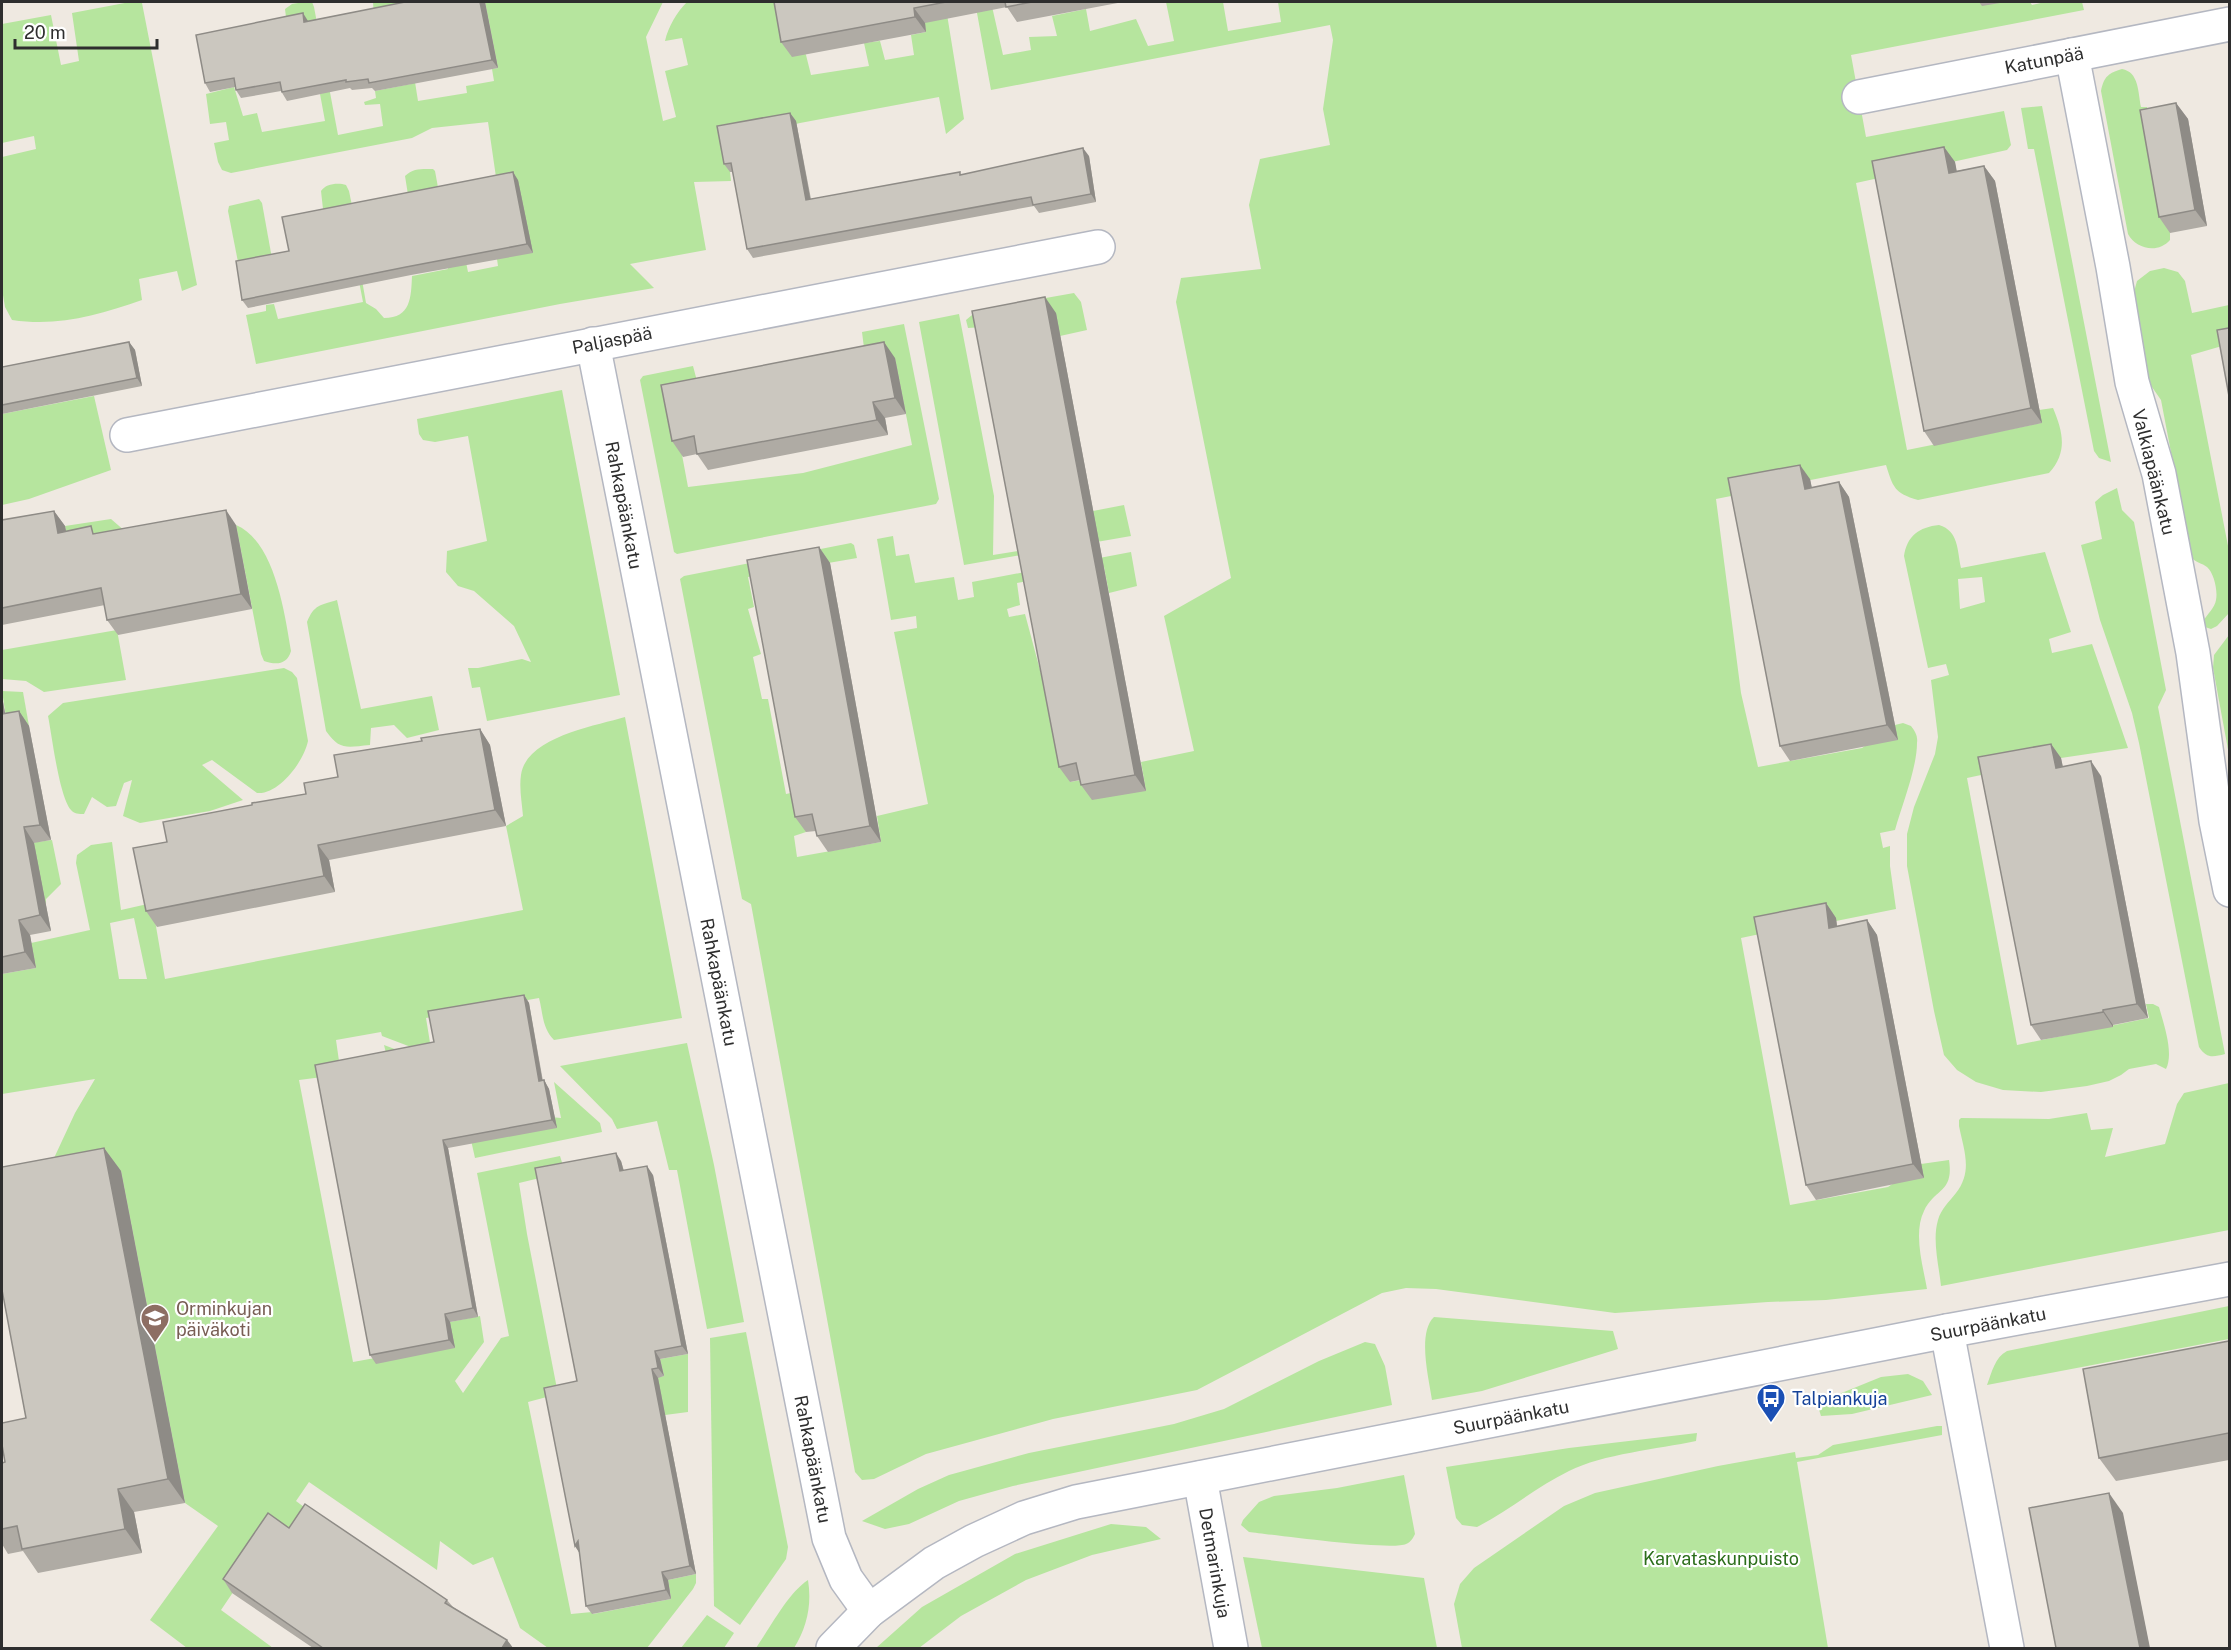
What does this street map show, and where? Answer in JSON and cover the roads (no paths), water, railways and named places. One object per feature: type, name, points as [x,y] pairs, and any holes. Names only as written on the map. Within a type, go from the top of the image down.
[{"type":"street","name":"Katunpää","points":[[1859,97],[2229,24]]},
{"type":"street","name":"Valkiapäänkatu","points":[[2072,55],[2113,267],[2132,382],[2159,474],[2199,686],[2216,821],[2229,890]]},
{"type":"street","name":"Paljaspää","points":[[127,435],[1098,247]]},
{"type":"street","name":"Rahkapäänkatu","points":[[593,344],[829,1538],[846,1579],[869,1611]]},
{"type":"street","name":"Suurpäänkatu","points":[[833,1648],[869,1611],[934,1563],[1024,1518],[1076,1502],[1947,1331],[2229,1279]]},
{"type":"street","points":[[1947,1331],[2007,1648]]},
{"type":"street","name":"Detmarinkuja","points":[[1200,1478],[1231,1648]]},
{"type":"place","name":"Orminkujan päiväkoti","points":[[155,1344]]},
{"type":"place","name":"Talpiankuja","points":[[1771,1424]]},
{"type":"park label","name":"Karvataskunpuisto","points":[[1721,1558]]}]
